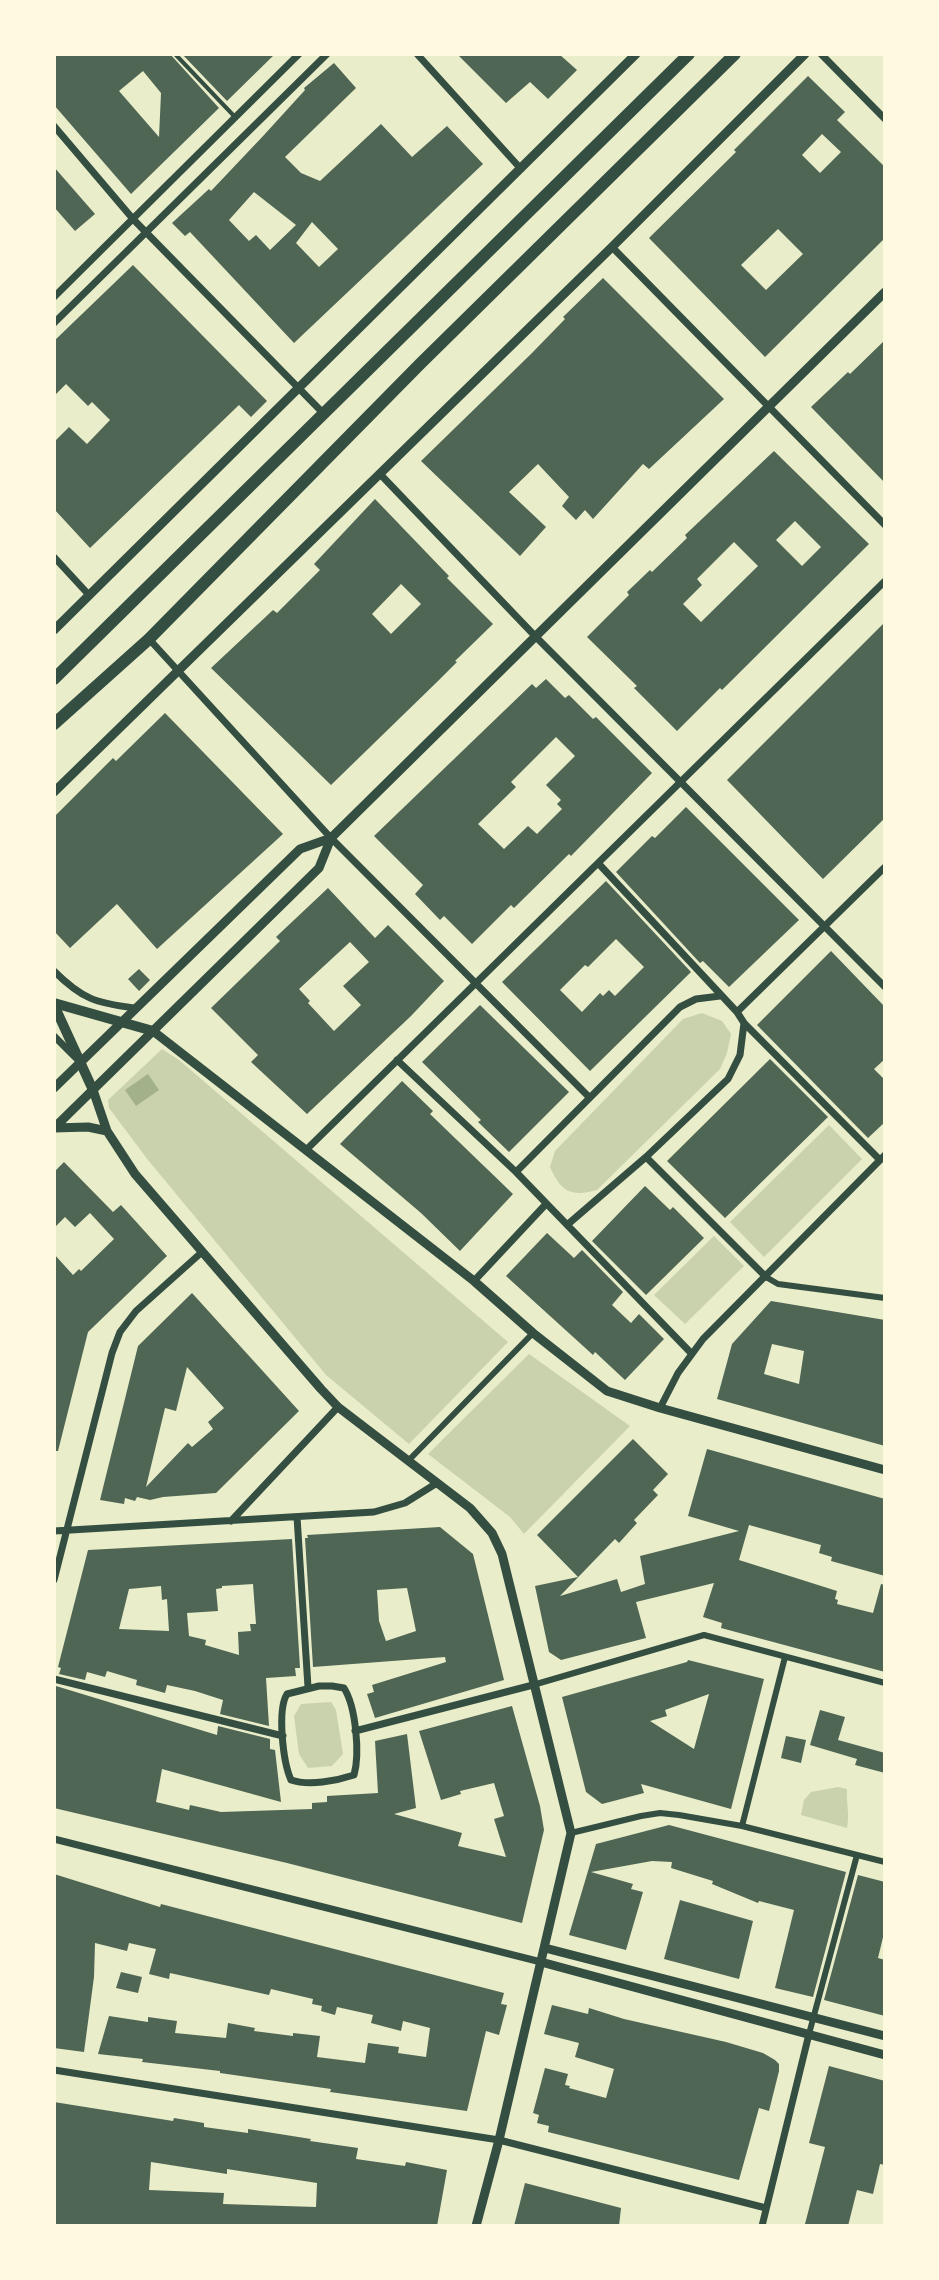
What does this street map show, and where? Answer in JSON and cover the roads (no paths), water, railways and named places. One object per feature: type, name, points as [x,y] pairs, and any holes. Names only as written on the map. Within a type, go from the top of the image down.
[{"type":"highway","points":[[54,679],[689,54]]},
{"type":"highway","points":[[54,724],[149,639],[420,364],[735,54]]},
{"type":"main road","points":[[54,1004],[153,1031]]},
{"type":"main road","points":[[54,1004],[93,1090]]},
{"type":"street","points":[[54,297],[299,54]]},
{"type":"street","points":[[54,323],[327,54]]},
{"type":"street","points":[[417,54],[521,169]]},
{"type":"street","points":[[54,630],[636,54]]},
{"type":"street","points":[[54,792],[805,54]]},
{"type":"street","points":[[821,54],[885,119]]},
{"type":"street","points":[[54,126],[145,233],[324,414]]},
{"type":"street","points":[[612,247],[885,525]]},
{"type":"street","points":[[54,1128],[319,868],[331,838],[885,292]]},
{"type":"street","points":[[380,474],[535,636],[885,987]]},
{"type":"street","points":[[54,557],[89,595]]},
{"type":"street","points":[[306,1150],[885,581]]},
{"type":"street","points":[[149,639],[331,838],[589,1097]]},
{"type":"street","points":[[54,1088],[300,849],[331,838]]},
{"type":"street","points":[[598,863],[744,1023],[882,1158],[703,1339],[673,1381],[660,1408]]},
{"type":"street","points":[[737,1012],[885,867]]},
{"type":"street","points":[[54,971],[72,989],[86,997],[108,1005],[134,1008]]},
{"type":"street","points":[[516,1172],[680,1007],[696,999],[720,996]]},
{"type":"street","points":[[567,1225],[646,1157],[728,1079],[740,1055],[744,1023]]},
{"type":"street","points":[[153,1031],[474,1281],[533,1333],[607,1391],[885,1470]]},
{"type":"street","points":[[54,1036],[80,1062]]},
{"type":"street","points":[[397,1060],[516,1172],[691,1353]]},
{"type":"street","points":[[93,1090],[107,1131],[135,1174],[338,1407],[470,1508],[492,1533],[502,1554],[571,1833],[476,2226]]},
{"type":"street","points":[[54,1128],[88,1127],[107,1131]]},
{"type":"street","points":[[646,1157],[766,1277],[778,1284],[885,1298]]},
{"type":"street","points":[[474,1281],[546,1204]]},
{"type":"street","points":[[54,1580],[120,1332],[136,1311],[202,1252]]},
{"type":"street","points":[[409,1460],[533,1333]]},
{"type":"street","points":[[231,1521],[338,1407]]},
{"type":"street","points":[[54,1531],[374,1512],[405,1503],[437,1483]]},
{"type":"street","points":[[297,1517],[308,1687]]},
{"type":"street","points":[[355,1731],[533,1685],[704,1635],[885,1683]]},
{"type":"street","points":[[742,1826],[785,1657]]},
{"type":"street","points":[[54,1679],[283,1736]]},
{"type":"street","points":[[308,1687],[344,1688],[349,1696],[355,1731],[357,1763],[354,1775],[300,1783],[291,1780],[287,1772],[283,1736],[282,1702],[287,1694],[308,1687]]},
{"type":"street","points":[[571,1833],[660,1813],[742,1826],[885,1862]]},
{"type":"street","points":[[54,1839],[541,1962],[885,2055]]},
{"type":"street","points":[[762,2226],[857,1855]]},
{"type":"street","points":[[545,1948],[885,2036]]},
{"type":"street","points":[[54,2070],[499,2140],[766,2208]]},
{"type":"lane","points":[[175,54],[235,117]]}]
